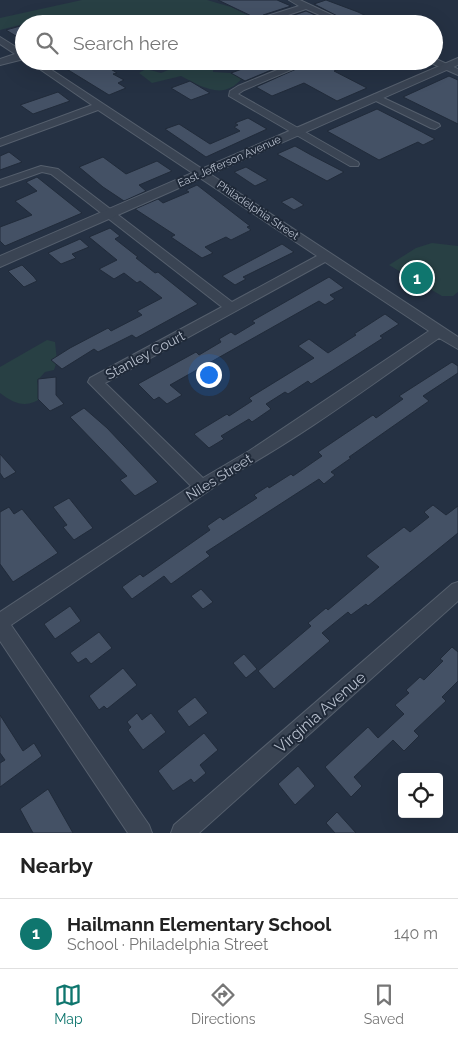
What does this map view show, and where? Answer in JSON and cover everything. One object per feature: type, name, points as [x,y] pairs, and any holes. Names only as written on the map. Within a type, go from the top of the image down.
[{"type":"street","points":[[293,0],[326,15]]},
{"type":"street","points":[[279,15],[306,6]]},
{"type":"street","name":"Philadelphia Street","points":[[0,40],[15,50]]},
{"type":"street","points":[[0,62],[15,59]]},
{"type":"street","name":"East Jefferson Avenue","points":[[443,64],[458,61]]},
{"type":"street","points":[[443,65],[458,72]]},
{"type":"street","name":"Philadelphia Street","points":[[45,70],[458,344]]},
{"type":"street","points":[[286,70],[233,93],[237,99],[354,164]]},
{"type":"street","name":"East Jefferson Avenue","points":[[0,262],[375,97],[428,70]]},
{"type":"street","points":[[375,97],[434,126]]},
{"type":"street","points":[[0,143],[99,106]]},
{"type":"street","points":[[0,184],[46,168],[54,171],[232,308]]},
{"type":"street","name":"Stanley Court","points":[[202,488],[96,382],[326,256]]},
{"type":"street","name":"Niles Street","points":[[0,624],[439,332]]},
{"type":"street","name":"Virginia Avenue","points":[[182,833],[458,590]]},
{"type":"street","points":[[0,624],[141,833]]},
{"type":"green space","points":[[82,0],[207,0],[231,7],[247,15],[15,15],[15,26],[0,30],[0,18]]},
{"type":"green space","points":[[150,70],[161,73],[168,70],[213,70],[213,72],[230,73],[242,78],[228,89],[213,90],[181,76],[152,83],[139,73]]},
{"type":"green space","points":[[432,243],[458,246],[458,292],[453,296],[442,296],[389,265],[416,248]]},
{"type":"green space","points":[[47,340],[55,342],[57,361],[54,370],[45,372],[37,381],[42,397],[32,403],[21,404],[10,400],[0,393],[0,367]]},
{"type":"building","points":[[218,0],[277,0],[291,6],[263,15],[249,15]]},
{"type":"building","points":[[326,0],[364,15],[335,15],[314,4]]},
{"type":"building","points":[[306,11],[315,15],[294,15]]},
{"type":"building","points":[[15,28],[15,36],[6,30]]},
{"type":"building","points":[[68,70],[112,70],[117,73],[113,74],[124,80],[118,83],[126,88],[109,95]]},
{"type":"building","points":[[239,70],[271,70],[245,81],[231,73]]},
{"type":"building","points":[[294,70],[337,70],[334,71],[367,88],[337,101],[304,83],[272,96],[256,87]]},
{"type":"building","points":[[449,76],[458,80],[458,124],[403,97]]},
{"type":"building","points":[[190,81],[210,93],[191,100],[171,88]]},
{"type":"building","points":[[58,92],[70,101],[33,114],[20,105]]},
{"type":"building","points":[[377,109],[435,139],[423,145],[418,142],[379,160],[327,131]]},
{"type":"building","points":[[248,118],[267,129],[206,157],[165,129],[179,124],[210,144],[240,131],[234,127],[238,125],[235,123]]},
{"type":"building","points":[[295,146],[344,172],[327,181],[277,154]]},
{"type":"building","points":[[9,152],[22,162],[0,170],[0,156]]},
{"type":"building","points":[[103,157],[126,174],[157,161],[172,171],[139,185],[146,191],[124,201],[79,167]]},
{"type":"building","points":[[246,167],[268,180],[255,186],[234,172]]},
{"type":"building","points":[[37,177],[82,213],[5,246],[0,241],[0,227],[32,215],[15,201],[37,191],[26,182]]},
{"type":"building","points":[[197,185],[250,226],[247,227],[251,230],[231,240],[226,237],[205,247],[213,253],[202,258],[171,237],[175,235],[135,209],[158,199],[163,203],[189,192],[186,190]]},
{"type":"building","points":[[292,197],[304,205],[294,210],[281,202]]},
{"type":"building","points":[[110,228],[120,236],[115,239],[138,257],[136,258],[155,273],[158,272],[198,304],[136,338],[132,335],[98,352],[94,349],[62,369],[51,360],[108,328],[111,331],[142,315],[137,311],[162,298],[140,281],[137,283],[124,273],[114,279],[99,269],[117,260],[89,237]]},
{"type":"building","points":[[80,239],[89,247],[72,254],[76,258],[61,264],[48,253]]},
{"type":"building","points":[[282,244],[294,252],[243,277],[246,279],[235,285],[222,276]]},
{"type":"building","points":[[22,265],[37,281],[24,287],[8,271]]},
{"type":"building","points":[[329,277],[344,288],[330,295],[335,299],[325,305],[319,301],[170,385],[182,395],[167,404],[159,397],[154,400],[138,384],[196,352],[199,355],[221,342],[219,339],[231,332],[235,335],[255,323],[252,321]]},
{"type":"building","points":[[385,314],[399,324],[380,336],[383,338],[311,384],[308,381],[288,394],[285,392],[266,404],[271,409],[252,422],[249,419],[221,436],[224,439],[209,448],[194,434],[227,414],[229,416],[252,401],[249,398],[314,358],[298,346],[309,339],[328,353]]},
{"type":"building","points":[[452,362],[458,366],[458,373],[423,396],[429,401],[349,457],[351,458],[331,472],[335,475],[324,484],[319,479],[206,552],[210,556],[171,584],[164,576],[132,599],[122,587],[140,574],[143,577],[210,530],[207,526],[220,517],[223,520],[257,498],[254,495],[268,486],[269,488],[291,474],[293,476],[322,456],[318,452],[373,415],[376,418],[403,399],[399,396]]},
{"type":"building","points":[[56,377],[56,395],[64,404],[50,411],[38,399],[38,379]]},
{"type":"building","points":[[84,408],[107,428],[158,482],[135,496],[120,480],[127,476],[70,417]]},
{"type":"building","points":[[0,454],[16,472],[4,479],[0,473]]},
{"type":"building","points":[[69,498],[93,528],[74,540],[63,527],[67,525],[53,507]]},
{"type":"building","points":[[433,505],[446,515],[458,506],[458,533],[368,606],[366,604],[351,615],[348,612],[322,633],[330,641],[274,689],[258,671],[311,626],[308,623],[326,608],[328,610],[379,567],[366,556],[404,527],[410,532],[429,517],[424,512]]},
{"type":"building","points":[[9,507],[14,514],[22,509],[58,553],[13,582],[0,564],[0,512]]},
{"type":"building","points":[[201,589],[213,602],[203,609],[191,596]]},
{"type":"building","points":[[70,606],[81,621],[55,639],[44,624]]},
{"type":"building","points":[[99,632],[112,648],[91,664],[86,658],[78,663],[70,653]]},
{"type":"building","points":[[452,647],[458,652],[458,681],[442,697],[446,701],[414,731],[419,736],[404,751],[393,740],[354,777],[362,786],[351,797],[325,767],[368,727],[378,738],[404,714],[395,705],[409,693],[406,690],[420,677],[424,680],[443,661],[440,659]]},
{"type":"building","points":[[244,654],[257,669],[246,678],[233,663]]},
{"type":"building","points":[[123,668],[137,685],[107,709],[104,706],[99,710],[89,696]]},
{"type":"building","points":[[195,697],[208,713],[189,727],[177,711]]},
{"type":"building","points":[[137,713],[142,720],[151,713],[166,732],[143,750],[128,730],[131,727],[127,722]]},
{"type":"building","points":[[0,715],[23,751],[34,743],[42,756],[0,787],[0,763],[5,760],[0,753]]},
{"type":"building","points":[[204,733],[218,750],[200,765],[206,773],[194,783],[191,779],[173,791],[158,771]]},
{"type":"building","points":[[298,766],[315,786],[295,805],[278,784]]},
{"type":"building","points":[[48,789],[73,833],[33,833],[20,809]]},
{"type":"building","points":[[337,812],[356,833],[335,833],[326,823]]},
{"type":"place","name":"Hailmann Elementary School","points":[[417,278]]}]
